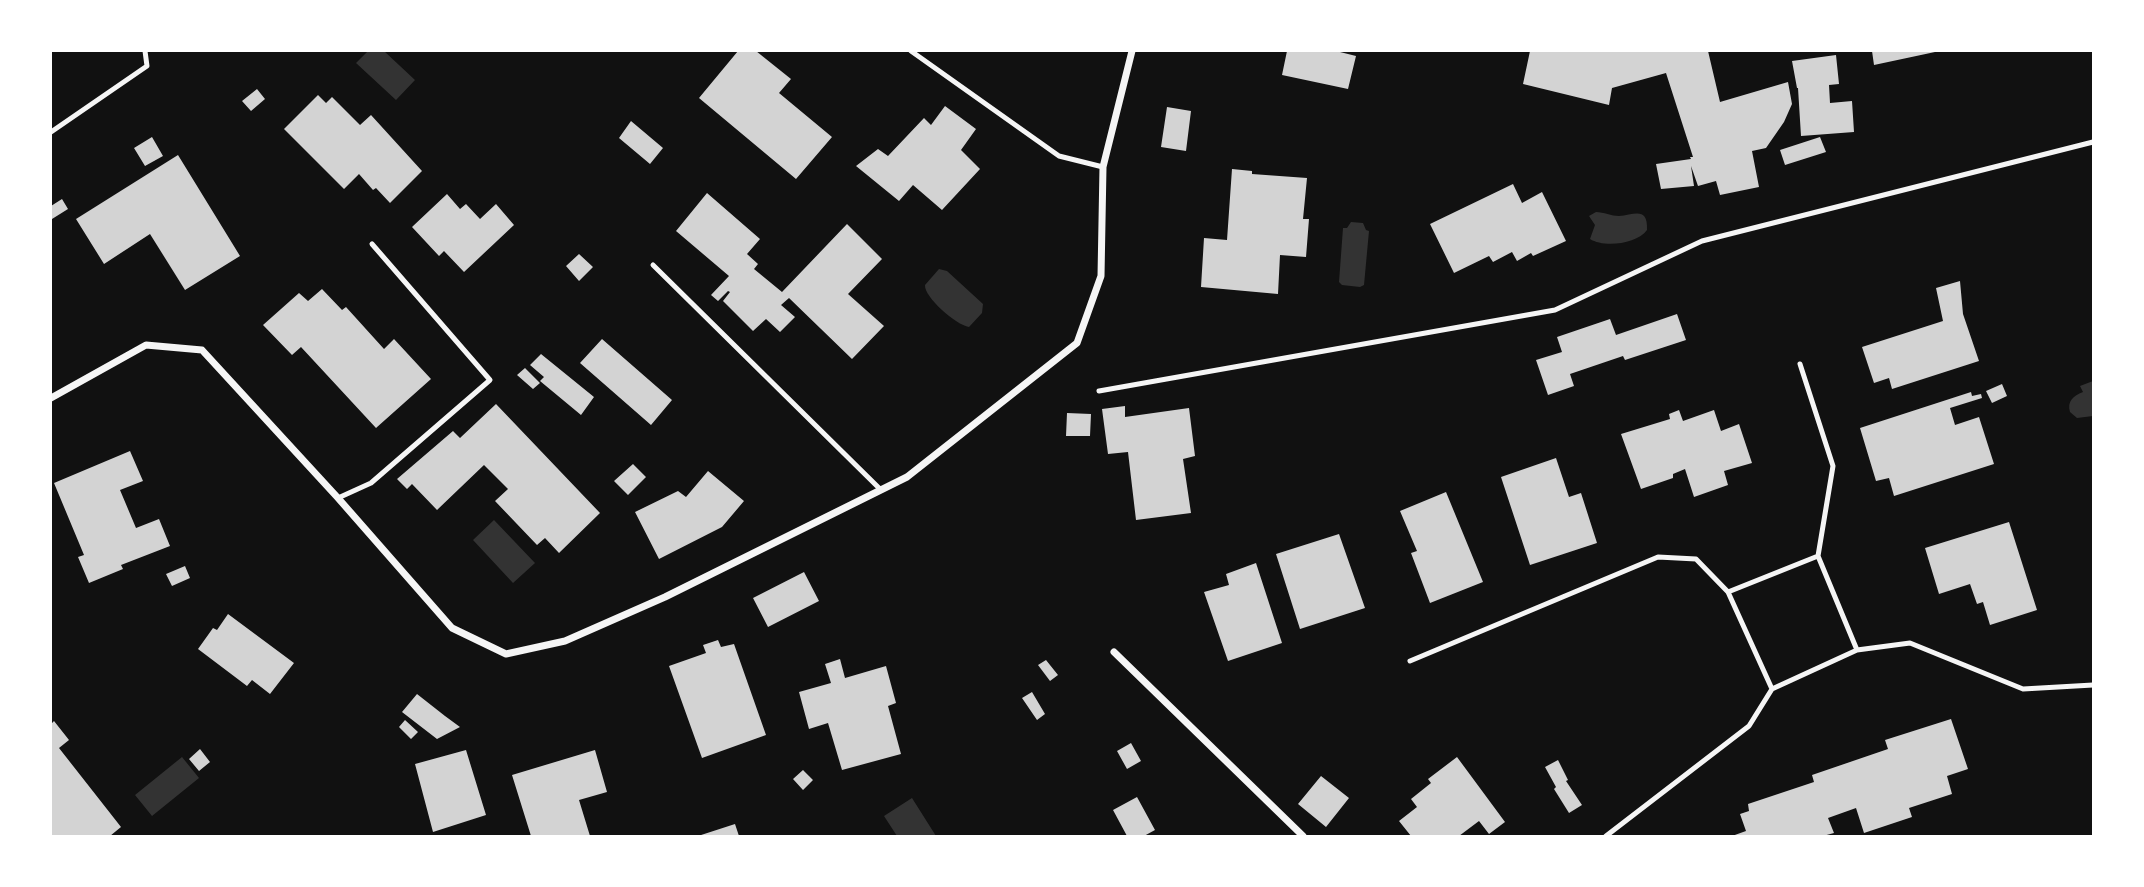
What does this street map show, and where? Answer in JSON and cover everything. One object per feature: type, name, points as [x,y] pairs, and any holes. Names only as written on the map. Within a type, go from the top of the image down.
[{"type":"street","points":[[51,398],[146,345],[202,350],[338,498],[452,628],[506,654],[565,641],[665,597],[907,477],[1077,343],[1101,276],[1103,167],[1132,51]]},
{"type":"street","points":[[1114,652],[1303,836]]},
{"type":"lane","points":[[51,132],[147,66],[145,51]]},
{"type":"lane","points":[[911,51],[1059,156],[1103,167]]},
{"type":"lane","points":[[1099,391],[1555,310],[1702,241],[2093,142]]},
{"type":"lane","points":[[338,498],[371,483],[490,380],[372,244]]},
{"type":"lane","points":[[653,265],[881,490]]},
{"type":"lane","points":[[1800,365],[1833,466],[1818,556],[1857,650]]},
{"type":"lane","points":[[1728,592],[1818,556]]},
{"type":"lane","points":[[1409,661],[1658,557],[1696,559],[1728,592],[1772,689]]},
{"type":"lane","points":[[1606,836],[1749,726],[1772,689],[1857,650],[1910,643],[2023,689],[2093,685]]},
{"type":"shaded area","points":[[368,51],[384,51],[415,80],[396,100],[356,63]]},
{"type":"shaded area","points":[[1596,212],[1616,216],[1643,215],[1647,230],[1636,239],[1620,243],[1596,242],[1590,239],[1595,225],[1589,216]]},
{"type":"shaded area","points":[[1351,222],[1363,223],[1369,231],[1364,285],[1360,287],[1342,285],[1339,282],[1343,228],[1347,228]]},
{"type":"shaded area","points":[[939,269],[947,271],[983,304],[982,313],[969,327],[942,310],[926,290],[925,285]]},
{"type":"shaded area","points":[[2093,381],[2093,416],[2077,418],[2070,412],[2070,402],[2083,392],[2080,386]]},
{"type":"shaded area","points":[[494,520],[535,563],[513,583],[473,540]]},
{"type":"shaded area","points":[[182,757],[199,778],[152,816],[135,795]]},
{"type":"shaded area","points":[[912,798],[936,836],[897,836],[884,816]]},
{"type":"building","points":[[738,51],[756,51],[791,79],[779,93],[832,137],[796,179],[699,98]]},
{"type":"building","points":[[1287,51],[1336,51],[1356,56],[1348,89],[1282,75]]},
{"type":"building","points":[[1530,51],[1708,51],[1720,102],[1788,82],[1792,104],[1784,122],[1766,148],[1752,151],[1759,187],[1720,195],[1716,181],[1698,186],[1691,166],[1694,186],[1661,189],[1656,164],[1693,157],[1666,73],[1612,88],[1609,105],[1523,84]]},
{"type":"building","points":[[1872,51],[1935,51],[1935,52],[1874,65]]},
{"type":"building","points":[[1836,55],[1839,84],[1829,85],[1830,103],[1852,101],[1854,132],[1801,136],[1798,88],[1792,61]]},
{"type":"building","points":[[257,89],[265,99],[251,111],[242,101]]},
{"type":"building","points":[[318,95],[326,103],[332,97],[360,125],[371,115],[422,171],[390,203],[376,188],[373,190],[359,174],[344,189],[284,129]]},
{"type":"building","points":[[945,106],[976,129],[961,150],[980,169],[942,210],[913,185],[899,201],[856,166],[878,149],[888,156],[924,118],[931,125]]},
{"type":"building","points":[[1167,107],[1191,111],[1186,151],[1161,147]]},
{"type":"building","points":[[631,121],[663,148],[650,164],[619,138]]},
{"type":"building","points":[[152,137],[163,156],[145,166],[134,148]]},
{"type":"building","points":[[1820,137],[1826,152],[1785,165],[1780,150]]},
{"type":"building","points":[[178,155],[240,256],[185,290],[150,234],[104,264],[76,219]]},
{"type":"building","points":[[1232,169],[1252,171],[1252,174],[1307,178],[1303,219],[1309,219],[1306,257],[1280,255],[1278,294],[1201,287],[1204,238],[1227,240]]},
{"type":"building","points":[[1513,184],[1522,203],[1542,192],[1566,241],[1533,256],[1531,253],[1517,261],[1512,252],[1493,262],[1489,256],[1454,273],[1430,224]]},
{"type":"building","points":[[707,193],[760,239],[747,254],[758,264],[754,269],[782,292],[847,224],[882,259],[848,294],[884,326],[852,359],[789,298],[781,305],[795,317],[780,332],[766,319],[753,331],[723,301],[730,292],[718,301],[711,295],[729,276],[676,231]]},
{"type":"building","points":[[447,194],[460,209],[466,204],[480,219],[496,204],[514,225],[464,272],[444,251],[439,256],[412,227]]},
{"type":"building","points":[[62,199],[68,209],[52,219],[51,206]]},
{"type":"building","points":[[579,254],[593,267],[579,281],[566,266]]},
{"type":"building","points":[[1960,281],[1963,314],[1979,361],[1892,389],[1889,378],[1874,383],[1862,347],[1943,321],[1936,288]]},
{"type":"building","points":[[322,289],[342,310],[346,307],[384,349],[394,339],[431,379],[376,428],[301,347],[292,355],[263,325],[299,293],[308,301]]},
{"type":"building","points":[[1677,314],[1686,340],[1625,360],[1623,356],[1570,374],[1574,386],[1548,395],[1536,360],[1562,352],[1557,337],[1610,319],[1616,335]]},
{"type":"building","points":[[602,339],[672,400],[651,425],[580,363]]},
{"type":"building","points":[[541,354],[594,397],[581,415],[540,381],[544,377],[530,365]]},
{"type":"building","points":[[525,368],[540,383],[533,389],[517,375]]},
{"type":"building","points":[[2002,384],[2007,396],[1992,403],[1986,391]]},
{"type":"building","points":[[1971,392],[1972,396],[1981,394],[1982,398],[1950,408],[1955,425],[1979,417],[1994,464],[1894,496],[1889,478],[1876,481],[1860,428]]},
{"type":"building","points":[[496,404],[600,513],[559,553],[545,538],[537,545],[495,501],[508,489],[484,465],[437,510],[412,484],[407,489],[397,479],[453,431],[460,438]]},
{"type":"building","points":[[1125,406],[1125,417],[1189,408],[1195,456],[1183,459],[1191,513],[1136,520],[1128,452],[1108,454],[1102,409]]},
{"type":"building","points":[[1679,410],[1683,421],[1714,410],[1721,431],[1739,424],[1752,463],[1724,471],[1728,485],[1694,497],[1685,469],[1673,474],[1673,478],[1641,489],[1621,434],[1670,419],[1669,414]]},
{"type":"building","points":[[1067,413],[1091,414],[1090,436],[1066,436]]},
{"type":"building","points":[[130,451],[143,481],[120,490],[136,528],[159,519],[170,546],[121,565],[123,569],[89,583],[78,557],[84,555],[54,483]]},
{"type":"building","points":[[1556,458],[1569,497],[1581,493],[1597,543],[1530,565],[1501,477]]},
{"type":"building","points":[[633,464],[646,477],[628,495],[614,481]]},
{"type":"building","points":[[708,471],[744,501],[722,527],[659,559],[635,512],[678,491],[686,497]]},
{"type":"building","points":[[1446,492],[1483,582],[1430,603],[1411,553],[1417,551],[1400,511]]},
{"type":"building","points":[[2009,522],[2037,610],[1990,625],[1983,602],[1977,604],[1970,584],[1939,594],[1925,548]]},
{"type":"building","points":[[1339,534],[1365,608],[1300,629],[1276,554]]},
{"type":"building","points":[[1256,563],[1282,643],[1228,661],[1204,592],[1229,585],[1226,574]]},
{"type":"building","points":[[185,566],[190,578],[172,586],[166,574]]},
{"type":"building","points":[[804,572],[819,601],[768,627],[753,598]]},
{"type":"building","points":[[228,614],[294,663],[270,694],[252,680],[247,686],[198,649],[213,628],[217,630]]},
{"type":"building","points":[[718,640],[721,647],[734,644],[766,735],[702,758],[669,666],[706,653],[703,645]]},
{"type":"building","points":[[840,659],[845,678],[886,666],[896,703],[888,706],[901,754],[842,770],[828,723],[809,729],[799,692],[831,683],[825,664]]},
{"type":"building","points":[[1046,660],[1058,675],[1050,681],[1038,665]]},
{"type":"building","points":[[1032,692],[1045,714],[1037,720],[1022,698]]},
{"type":"building","points":[[417,694],[460,727],[437,739],[402,712]]},
{"type":"building","points":[[1951,719],[1968,769],[1947,776],[1952,794],[1909,808],[1912,817],[1864,833],[1856,808],[1828,818],[1834,833],[1823,836],[1732,836],[1746,831],[1740,814],[1749,811],[1748,804],[1814,782],[1812,775],[1888,749],[1885,740]]},
{"type":"building","points":[[405,720],[418,732],[411,739],[399,727]]},
{"type":"building","points":[[54,721],[69,740],[59,748],[121,827],[110,836],[51,836],[51,724]]},
{"type":"building","points":[[1131,743],[1141,761],[1127,769],[1117,751]]},
{"type":"building","points":[[200,749],[210,762],[199,771],[189,759]]},
{"type":"building","points":[[466,750],[486,815],[433,832],[415,764]]},
{"type":"building","points":[[595,750],[607,792],[579,800],[590,836],[531,836],[512,775]]},
{"type":"building","points":[[1457,757],[1505,822],[1489,834],[1479,821],[1459,836],[1411,836],[1399,821],[1417,807],[1411,799],[1431,783],[1428,779]]},
{"type":"building","points":[[1558,760],[1568,780],[1566,781],[1582,805],[1569,813],[1554,789],[1556,787],[1545,767]]},
{"type":"building","points":[[803,770],[813,780],[803,790],[793,779]]},
{"type":"building","points":[[1321,776],[1349,798],[1326,827],[1298,804]]},
{"type":"building","points":[[1137,797],[1155,830],[1144,836],[1127,836],[1113,810]]},
{"type":"building","points":[[735,824],[739,836],[698,836]]}]
